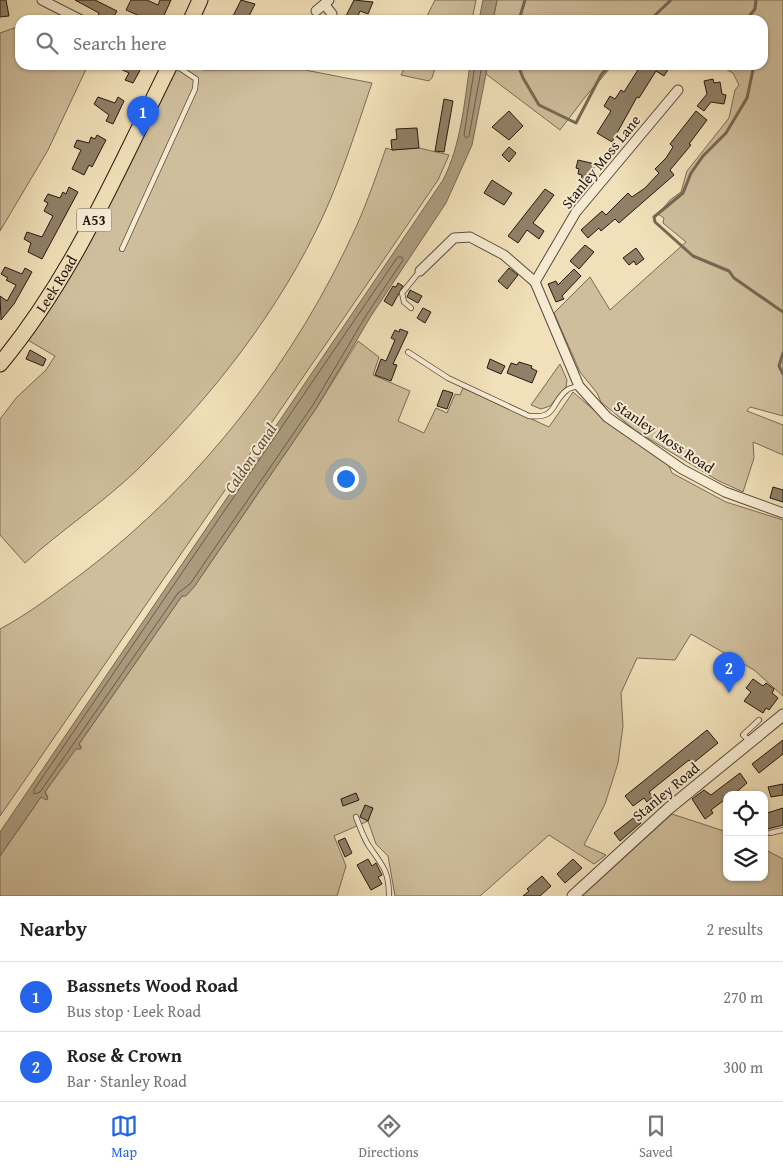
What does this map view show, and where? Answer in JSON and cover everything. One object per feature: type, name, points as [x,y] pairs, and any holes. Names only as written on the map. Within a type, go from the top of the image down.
[{"type":"highway","points":[[193,15],[200,0]]},
{"type":"highway","name":"Leek Road","points":[[0,364],[53,290],[97,214],[168,70]]},
{"type":"street","points":[[42,0],[71,15]]},
{"type":"street","points":[[316,11],[327,2],[332,14]]},
{"type":"street","name":"Stanley Moss Lane","points":[[535,282],[576,212],[678,90]]},
{"type":"street","name":"Stanley Moss Road","points":[[420,271],[454,238],[470,237],[504,255],[535,282],[578,386],[607,417],[682,469],[744,501],[783,514]]},
{"type":"street","name":"Stanley Road","points":[[573,896],[668,808],[783,715]]},
{"type":"lane","points":[[122,249],[195,89],[196,79],[182,70]]},
{"type":"lane","points":[[410,308],[404,302],[402,294],[420,271]]},
{"type":"lane","points":[[408,352],[448,378],[529,416],[542,418],[552,412],[567,390],[578,386]]},
{"type":"lane","points":[[751,742],[743,735],[759,720]]},
{"type":"lane","points":[[356,817],[370,849],[385,867],[389,881],[389,896]]},
{"type":"lane","points":[[770,834],[783,830]]},
{"type":"shaded area","points":[[435,0],[476,0],[473,15],[428,15]]},
{"type":"shaded area","points":[[497,0],[783,0],[783,416],[750,407],[747,411],[783,425],[783,455],[753,442],[754,458],[743,492],[717,480],[636,431],[601,402],[597,393],[580,372],[554,313],[590,277],[610,310],[686,242],[663,223],[664,218],[658,214],[670,200],[681,192],[687,171],[729,118],[735,90],[739,85],[733,73],[727,70],[768,70],[768,15],[494,15]]},
{"type":"shaded area","points":[[15,28],[15,70],[86,70],[48,150],[0,231],[0,33]]},
{"type":"shaded area","points":[[174,70],[305,70],[372,83],[344,166],[324,214],[287,284],[243,350],[193,411],[138,469],[25,563],[0,535],[0,419],[17,397],[46,370],[55,356],[26,339]]},
{"type":"shaded area","points":[[404,70],[434,70],[429,81],[401,75]]},
{"type":"shaded area","points":[[486,70],[609,70],[560,130],[486,74]]},
{"type":"shaded area","points":[[386,148],[392,150],[419,148],[449,155],[438,180],[0,816],[0,629],[53,595],[127,537],[168,499],[242,415],[275,370],[305,324],[333,275],[361,216]]},
{"type":"shaded area","points":[[358,341],[379,357],[373,375],[410,391],[398,421],[424,433],[436,408],[447,413],[455,394],[460,395],[463,388],[549,427],[573,392],[616,429],[668,464],[672,473],[726,502],[783,520],[783,696],[754,670],[691,634],[675,660],[637,658],[621,693],[623,726],[618,763],[605,804],[584,845],[606,855],[594,864],[549,835],[480,896],[395,896],[388,856],[376,844],[368,821],[334,836],[346,866],[337,896],[0,896],[0,856],[41,797],[48,797],[45,792],[76,748],[82,747],[79,744],[182,596],[186,595],[194,587],[317,407]]},
{"type":"shaded area","points":[[560,364],[567,380],[566,387],[550,406],[541,409],[531,405]]},
{"type":"shaded area","points":[[672,814],[723,831],[723,881],[768,881],[768,851],[783,859],[783,896],[582,896]]},
{"type":"water","points":[[483,0],[497,0],[494,15],[480,15]]},
{"type":"water","points":[[469,70],[486,70],[472,145],[446,203],[371,316],[317,407],[194,587],[186,596],[182,596],[79,744],[81,749],[76,749],[45,792],[48,799],[46,800],[41,797],[0,856],[0,832],[443,180],[454,153],[464,109]]},
{"type":"building","points":[[0,0],[6,0],[9,16],[0,17]]},
{"type":"building","points":[[75,0],[95,0],[117,11],[115,15],[98,15],[99,13]]},
{"type":"building","points":[[131,0],[147,0],[158,5],[160,0],[171,0],[164,15],[138,15],[126,10]]},
{"type":"building","points":[[241,0],[255,4],[250,15],[234,15]]},
{"type":"building","points":[[354,0],[373,2],[368,14],[360,11],[358,15],[346,15]]},
{"type":"building","points":[[123,70],[140,70],[133,83],[125,80],[129,73]]},
{"type":"building","points":[[638,70],[668,70],[664,76],[656,71],[639,98],[637,97],[612,142],[597,133],[611,111],[604,106],[610,96],[615,99],[621,90],[624,92]]},
{"type":"building","points":[[713,79],[714,83],[720,82],[722,94],[726,95],[724,104],[711,102],[704,111],[697,106],[707,94],[704,81]]},
{"type":"building","points":[[98,97],[115,103],[118,97],[124,101],[113,124],[106,121],[109,115],[94,104]]},
{"type":"building","points":[[444,99],[453,101],[444,152],[435,151]]},
{"type":"building","points":[[509,111],[523,126],[509,140],[492,127]]},
{"type":"building","points":[[696,111],[707,120],[689,144],[691,145],[670,170],[674,175],[619,223],[615,219],[601,231],[599,228],[588,238],[581,230],[602,211],[606,215],[628,193],[632,197],[645,188],[659,173],[655,169],[666,158],[673,147],[670,144]]},
{"type":"building","points":[[417,128],[419,148],[392,150],[391,140],[397,139],[396,129]]},
{"type":"building","points":[[97,135],[106,140],[92,167],[89,165],[84,175],[72,169],[81,150],[74,147],[77,140],[89,143],[91,137],[95,139]]},
{"type":"building","points":[[509,147],[516,153],[509,162],[502,155]]},
{"type":"building","points":[[578,160],[595,164],[592,177],[589,177],[588,182],[581,180],[582,175],[578,174],[579,169],[576,168]]},
{"type":"building","points":[[492,180],[512,193],[504,205],[484,193]]},
{"type":"building","points":[[69,187],[78,192],[42,259],[28,252],[31,243],[24,239],[27,232],[42,237],[53,216],[44,211],[48,203],[44,201],[48,194],[60,198],[63,192],[66,194]]},
{"type":"building","points":[[545,189],[554,195],[533,223],[544,231],[539,239],[527,230],[518,243],[508,236]]},
{"type":"building","points":[[585,245],[594,252],[579,269],[570,261]]},
{"type":"building","points":[[636,248],[644,259],[636,265],[634,261],[629,265],[623,258]]},
{"type":"building","points":[[5,267],[22,274],[25,268],[32,272],[14,304],[1,320],[0,296],[7,301],[16,285],[6,280],[8,278],[1,274]]},
{"type":"building","points":[[509,268],[518,275],[507,289],[498,281]]},
{"type":"building","points":[[574,269],[581,276],[562,296],[564,299],[556,302],[548,284],[556,281],[558,285]]},
{"type":"building","points":[[398,283],[403,286],[392,306],[384,301],[393,286],[396,287]]},
{"type":"building","points":[[410,290],[422,296],[418,303],[407,297]]},
{"type":"building","points":[[423,308],[431,312],[425,323],[417,318]]},
{"type":"building","points":[[400,329],[408,332],[393,364],[397,365],[391,381],[375,375],[381,359],[386,361],[395,340],[391,338],[395,330],[399,332]]},
{"type":"building","points":[[30,350],[46,359],[43,366],[26,359]]},
{"type":"building","points":[[490,359],[505,366],[501,374],[487,368]]},
{"type":"building","points":[[519,362],[532,366],[531,368],[537,371],[532,383],[507,373],[511,363],[517,365]]},
{"type":"building","points":[[443,390],[453,393],[447,409],[437,406]]},
{"type":"building","points":[[773,487],[783,490],[783,502],[770,498]]},
{"type":"building","points":[[753,679],[763,686],[766,683],[774,689],[772,693],[778,698],[769,710],[766,708],[763,713],[744,701],[751,692],[746,688]]},
{"type":"building","points":[[707,730],[718,743],[692,764],[689,760],[649,792],[653,797],[647,802],[644,798],[633,806],[625,796]]},
{"type":"building","points":[[783,740],[783,754],[759,773],[752,764]]},
{"type":"building","points":[[740,773],[747,783],[738,791],[723,791],[723,801],[711,810],[713,813],[705,819],[692,799],[704,790],[711,795]]},
{"type":"building","points":[[783,784],[783,795],[771,797],[768,787]]},
{"type":"building","points":[[356,793],[359,800],[343,806],[341,799]]},
{"type":"building","points":[[365,805],[373,808],[368,821],[360,817]]},
{"type":"building","points":[[783,808],[783,825],[768,829],[768,813]]},
{"type":"building","points":[[636,816],[641,823],[620,841],[614,833]]},
{"type":"building","points":[[345,838],[352,853],[345,857],[338,841]]},
{"type":"building","points":[[368,859],[372,866],[376,863],[382,875],[378,877],[382,884],[371,890],[357,865]]},
{"type":"building","points":[[573,859],[582,868],[565,883],[557,874]]},
{"type":"building","points":[[542,876],[551,886],[540,896],[523,896],[529,891],[527,889]]},
{"type":"waterway","points":[[520,15],[525,0]]},
{"type":"waterway","points":[[655,15],[671,0]]},
{"type":"waterway","points":[[750,15],[755,9],[756,0]]},
{"type":"waterway","points":[[520,70],[539,105],[576,123],[601,75],[606,70]]},
{"type":"waterway","points":[[753,70],[747,98],[726,133],[703,156],[691,173],[683,193],[654,217],[655,222],[693,256],[729,271],[734,278],[783,312]]},
{"type":"waterway","points":[[783,353],[779,366],[783,374]]},
{"type":"place","name":"Bassnets Wood Road","points":[[143,137]]},
{"type":"place","name":"Rose & Crown","points":[[729,693]]},
{"type":"water label","name":"Caldon Canal","points":[[250,458]]}]
